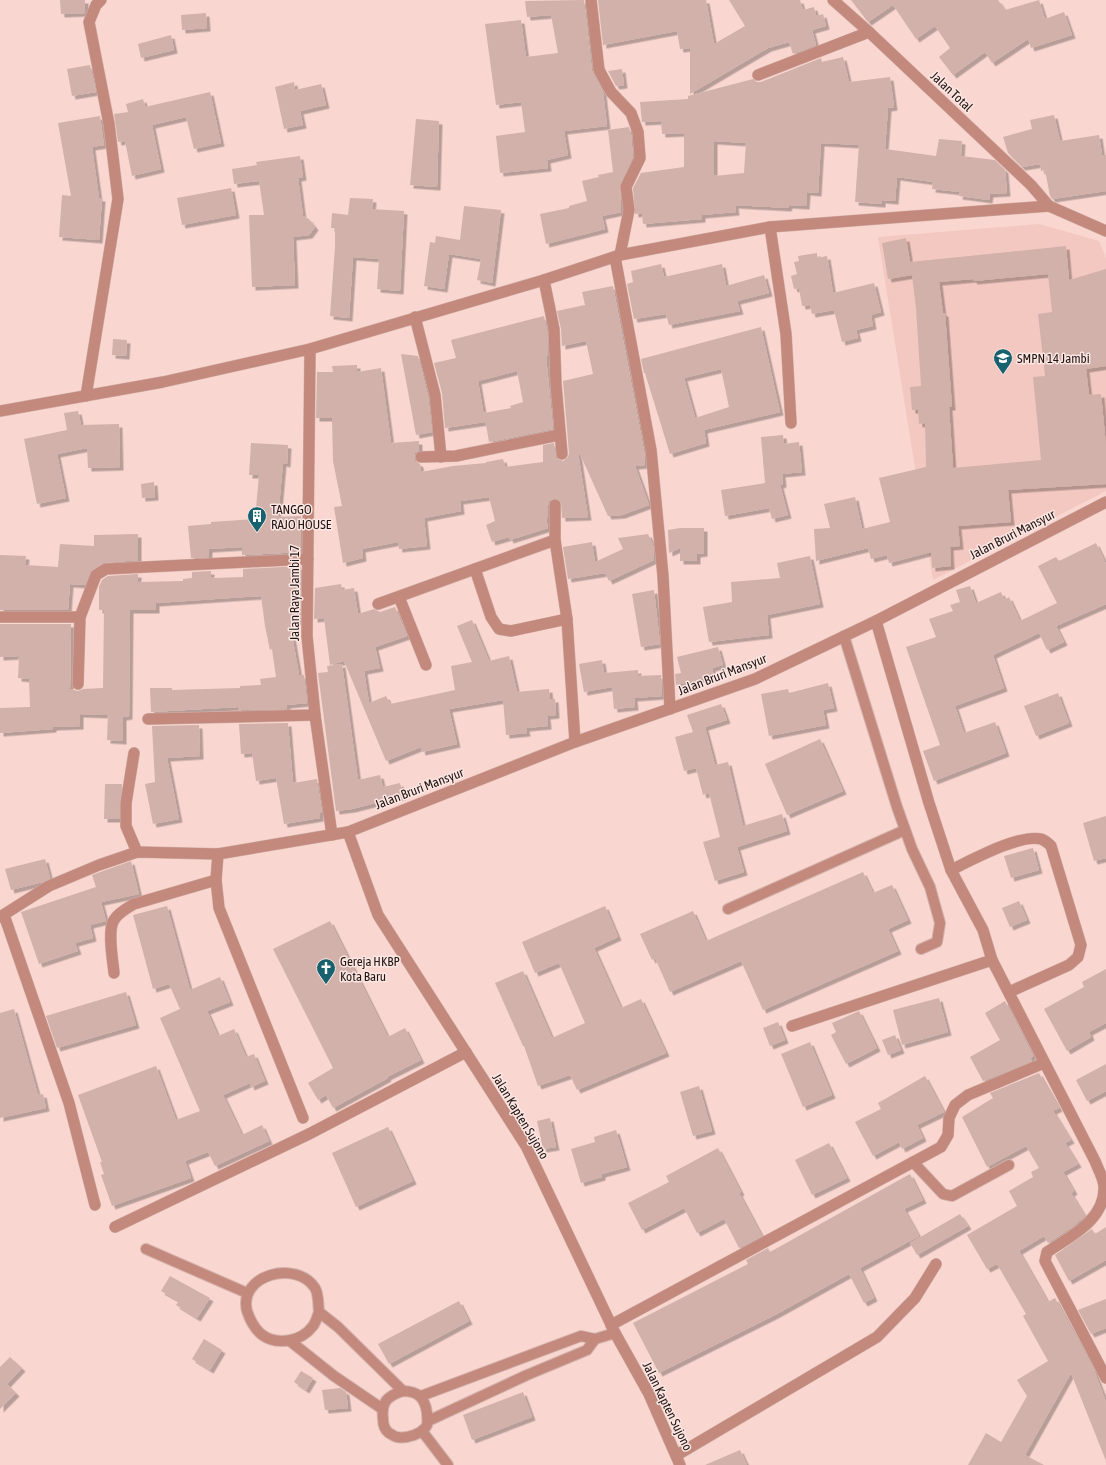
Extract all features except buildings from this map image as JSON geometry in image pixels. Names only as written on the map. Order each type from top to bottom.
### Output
[{"type":"street","points":[[86,396],[118,199],[109,124],[89,22],[96,5],[101,0]]},
{"type":"street","points":[[591,0],[599,70],[611,92],[631,113],[638,132],[640,158],[626,187],[629,210],[618,256],[651,450],[663,576],[670,709]]},
{"type":"street","name":"Jalan Total","points":[[835,1],[1031,185],[1049,206]]},
{"type":"street","points":[[758,75],[869,32]]},
{"type":"street","points":[[0,411],[163,382],[310,349],[544,280],[618,256],[770,227],[1049,206],[1106,231]]},
{"type":"street","points":[[770,227],[786,334],[792,423]]},
{"type":"street","points":[[544,280],[554,329],[559,435],[562,454]]},
{"type":"street","points":[[415,317],[435,395],[442,457]]},
{"type":"street","name":"Jalan Raya Jambi 17","points":[[310,349],[308,636],[315,715],[332,835]]},
{"type":"street","points":[[420,457],[456,456],[559,435]]},
{"type":"street","name":"Jalan Bruri Mansyur","points":[[137,852],[218,854],[348,832],[575,742],[755,679],[876,621],[1106,502]]},
{"type":"street","points":[[555,504],[555,540],[567,619],[575,742]]},
{"type":"street","points":[[378,604],[555,540]]},
{"type":"street","points":[[78,684],[80,617],[96,575],[106,569],[308,558]]},
{"type":"street","points":[[475,569],[491,617],[499,629],[512,631],[567,619]]},
{"type":"street","points":[[399,597],[426,665]]},
{"type":"street","points":[[0,617],[80,617]]},
{"type":"street","points":[[876,621],[927,796],[951,870],[983,930],[992,960],[1094,1161],[1104,1186],[1101,1208],[1086,1226],[1047,1252],[1046,1261],[1106,1378]]},
{"type":"street","points":[[148,719],[315,715]]},
{"type":"street","points":[[95,1205],[69,1103],[2,916],[49,886],[99,865],[137,852],[126,826],[126,803],[134,753]]},
{"type":"street","name":"Jalan Kapten Sujono","points":[[348,832],[378,915],[526,1146],[613,1329],[649,1394],[679,1462]]},
{"type":"street","points":[[951,870],[1015,842],[1031,838],[1042,839],[1051,846],[1081,945],[1078,957],[1069,965],[1009,992]]},
{"type":"street","points":[[218,854],[216,880],[219,908],[303,1118]]},
{"type":"street","points":[[114,973],[111,930],[114,920],[134,904],[216,880]]},
{"type":"street","points":[[792,1026],[992,960]]},
{"type":"street","points":[[115,1227],[309,1134],[466,1052]]},
{"type":"street","points":[[613,1329],[941,1147],[948,1135],[949,1118],[955,1105],[968,1094],[1044,1063]]},
{"type":"street","points":[[679,1462],[877,1337],[915,1298],[936,1264]]},
{"type":"lane","points":[[844,636],[905,830],[930,888],[940,923],[937,942],[921,949]]},
{"type":"lane","points":[[728,908],[905,830]]},
{"type":"lane","points":[[913,1162],[943,1194],[952,1196],[1009,1165]]},
{"type":"lane","points":[[146,1249],[247,1293]]},
{"type":"lane","points":[[281,1272],[294,1274],[305,1279],[315,1288],[319,1312],[313,1326],[304,1335],[290,1341],[268,1339],[255,1329],[249,1318],[246,1304],[247,1293],[256,1283],[267,1275],[281,1272]]},
{"type":"lane","points":[[319,1312],[338,1327],[403,1391]]},
{"type":"lane","points":[[428,1421],[527,1375],[587,1350],[595,1339],[613,1329]]},
{"type":"lane","points":[[421,1396],[581,1336],[595,1339]]},
{"type":"lane","points":[[290,1341],[334,1376],[382,1408]]},
{"type":"lane","points":[[520,1360],[527,1375]]},
{"type":"lane","points":[[403,1391],[412,1391],[421,1396],[428,1421],[422,1431],[410,1436],[397,1437],[387,1431],[383,1422],[382,1408],[387,1400],[394,1394],[403,1391]]},
{"type":"lane","points":[[422,1431],[448,1465]]},
{"type":"shaded area","name":"SMPN 14 Jambi","points":[[1039,224],[1099,241],[1106,258],[1106,491],[933,580],[878,237]]},
{"type":"place","name":"SMPN 14 Jambi","points":[[1003,375]]},
{"type":"place","name":"TANGGO RAJO HOUSE","points":[[257,533]]},
{"type":"place","name":"Gereja HKBP Kota Baru","points":[[326,985]]}]
